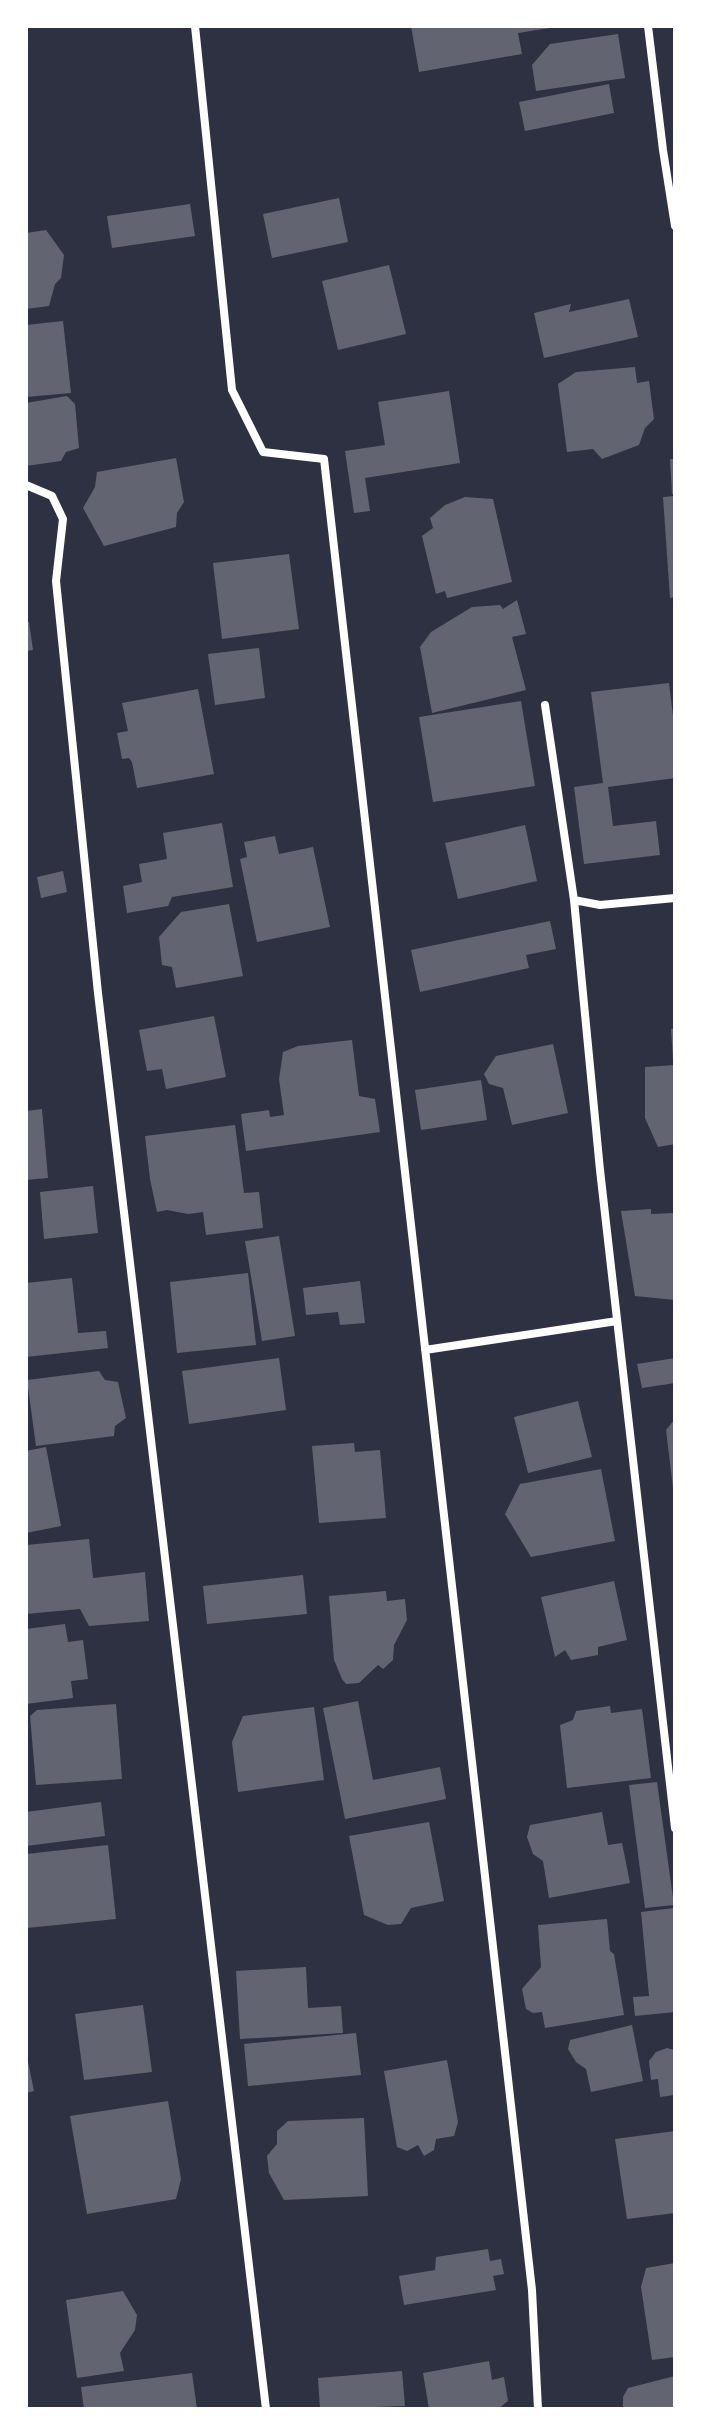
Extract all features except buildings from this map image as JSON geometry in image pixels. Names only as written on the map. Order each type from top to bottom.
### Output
[{"type":"street","points":[[195,26],[232,390],[263,452],[324,459],[532,2290],[538,2409]]},
{"type":"street","points":[[648,26],[675,226]]},
{"type":"street","points":[[26,485],[52,496],[63,519],[56,581],[98,993],[266,2409]]},
{"type":"street","points":[[545,705],[574,900],[600,1170],[675,1828]]},
{"type":"street","points":[[574,900],[600,905],[675,898]]},
{"type":"street","points":[[425,1350],[617,1321]]}]
